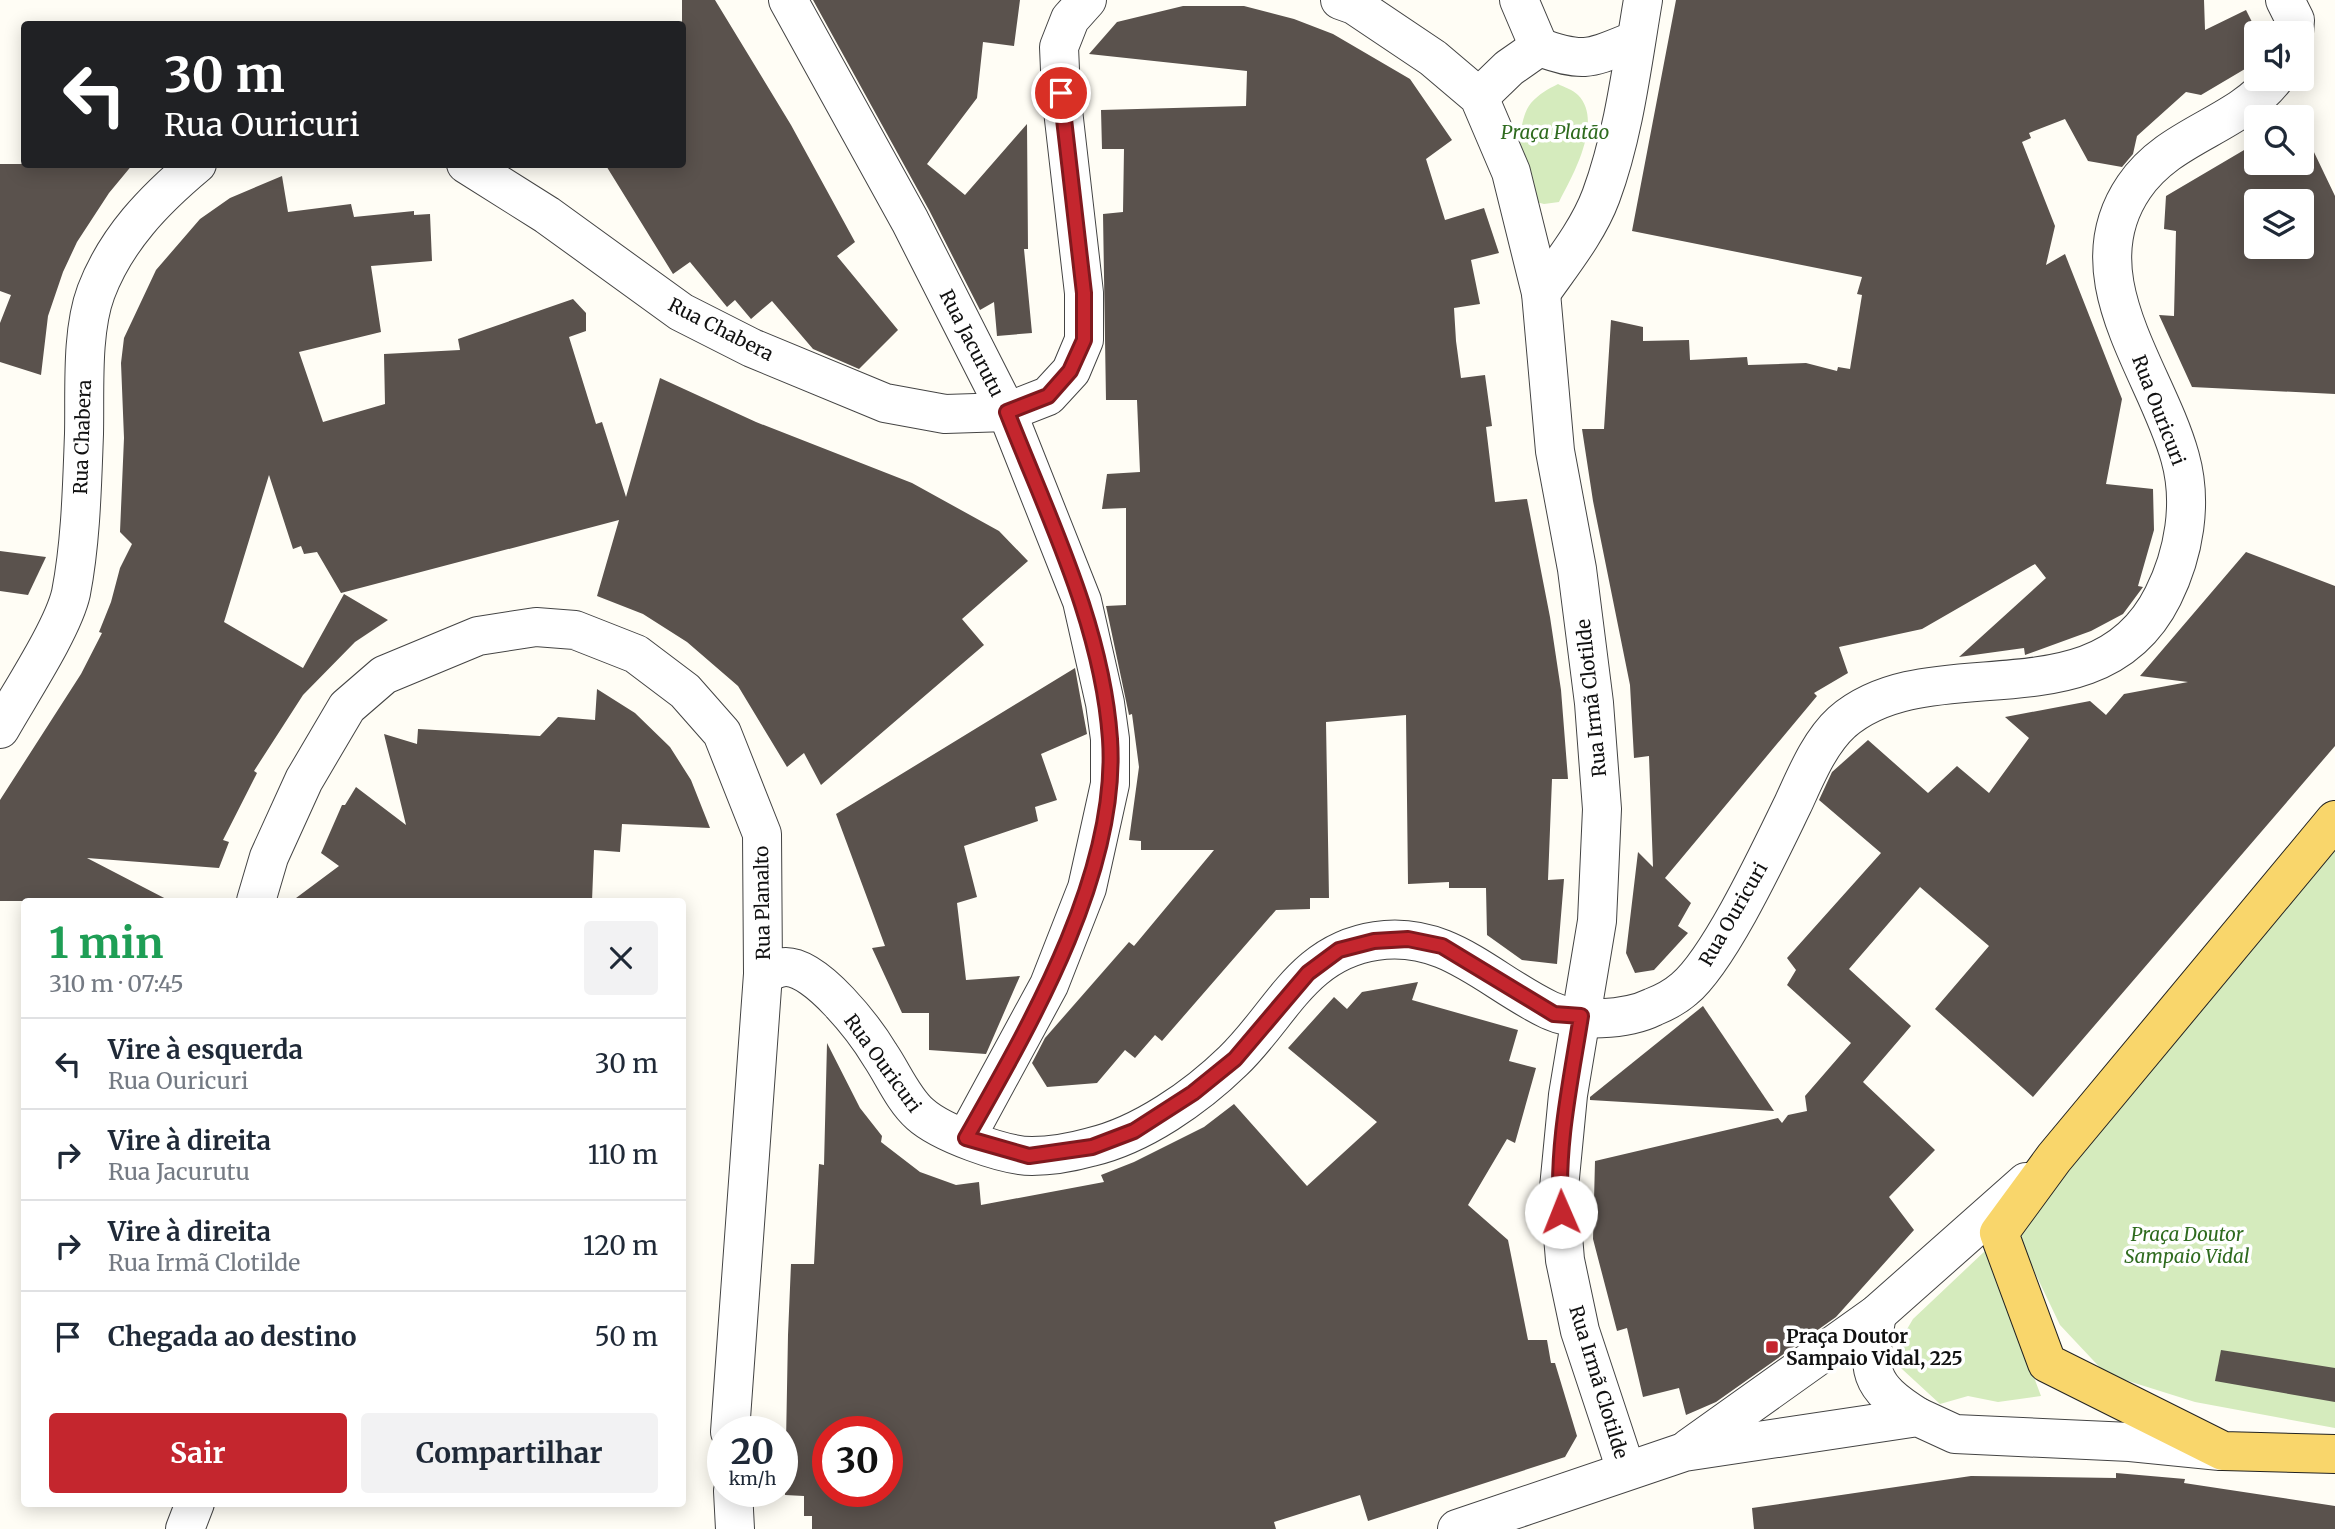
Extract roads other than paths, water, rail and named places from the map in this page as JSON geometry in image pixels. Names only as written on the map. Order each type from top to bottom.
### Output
[{"type":"main road","points":[[2335,820],[2054,1158],[1999,1233],[2047,1363],[2222,1451],[2335,1454]]},
{"type":"street","name":"Rua Jacurutu","points":[[788,0],[910,221],[1007,412],[1082,601],[1105,703],[1110,739],[1110,785],[1087,888],[1049,985],[966,1138]]},
{"type":"street","points":[[1007,412],[1048,396],[1070,371],[1084,340],[1084,293],[1061,93],[1059,47],[1070,19],[1087,0]]},
{"type":"street","name":"Rua Irmã Clotilde","points":[[1340,0],[1354,5],[1433,58],[1479,97],[1511,172],[1541,293],[1555,451],[1577,569],[1592,689],[1602,809],[1597,921],[1568,1095],[1559,1188],[1565,1260],[1580,1331],[1626,1470]]},
{"type":"street","points":[[1519,0],[1539,47],[1575,60],[1603,54],[1636,40]]},
{"type":"street","points":[[1541,293],[1601,198],[1619,136],[1643,0]]},
{"type":"street","points":[[2284,0],[2295,21]]},
{"type":"street","points":[[1479,97],[1509,68],[1539,47]]},
{"type":"street","name":"Rua Ouricuri","points":[[763,974],[788,967],[811,975],[862,1027],[922,1116],[966,1138],[1029,1156],[1092,1147],[1134,1131],[1193,1093],[1235,1059],[1308,973],[1339,950],[1374,941],[1408,939],[1442,946],[1554,1014],[1623,1019],[1651,1009],[1683,990],[1706,965],[1780,830],[1814,759],[1840,724],[1876,701],[1917,689],[2002,682],[2064,671],[2106,657],[2135,635],[2162,599],[2182,547],[2187,507],[2181,459],[2115,293],[2110,252],[2116,219],[2134,185],[2166,151],[2260,97],[2265,91]]},
{"type":"street","name":"Rua Chabera","points":[[0,729],[46,647],[70,596],[80,521],[84,363],[95,293],[123,239],[162,193],[192,168]]},
{"type":"street","name":"Rua Chabera","points":[[472,168],[547,215],[681,312],[752,348],[886,403],[945,414],[1007,412]]},
{"type":"street","name":"Rua Planalto","points":[[257,898],[269,857],[304,780],[347,707],[384,675],[478,636],[536,627],[575,630],[636,654],[685,691],[722,733],[762,834],[763,974],[731,1416]]},
{"type":"street","points":[[1685,1452],[1877,1314],[2054,1158]]},
{"type":"street","points":[[1877,1314],[1870,1350],[1873,1377],[1889,1399],[1918,1417],[1955,1434],[2130,1442],[2222,1451]]},
{"type":"street","points":[[1457,1529],[1685,1452],[1918,1417]]},
{"type":"street","points":[[185,1529],[193,1507]]},
{"type":"street","points":[[734,1507],[735,1529]]},
{"type":"place","name":"Praça Doutor Sampaio Vidal, 225","points":[[1772,1347]]},
{"type":"park label","name":"Praça Platão","points":[[1555,132]]},
{"type":"park label","name":"Praça Doutor Sampaio Vidal","points":[[2187,1245]]}]
